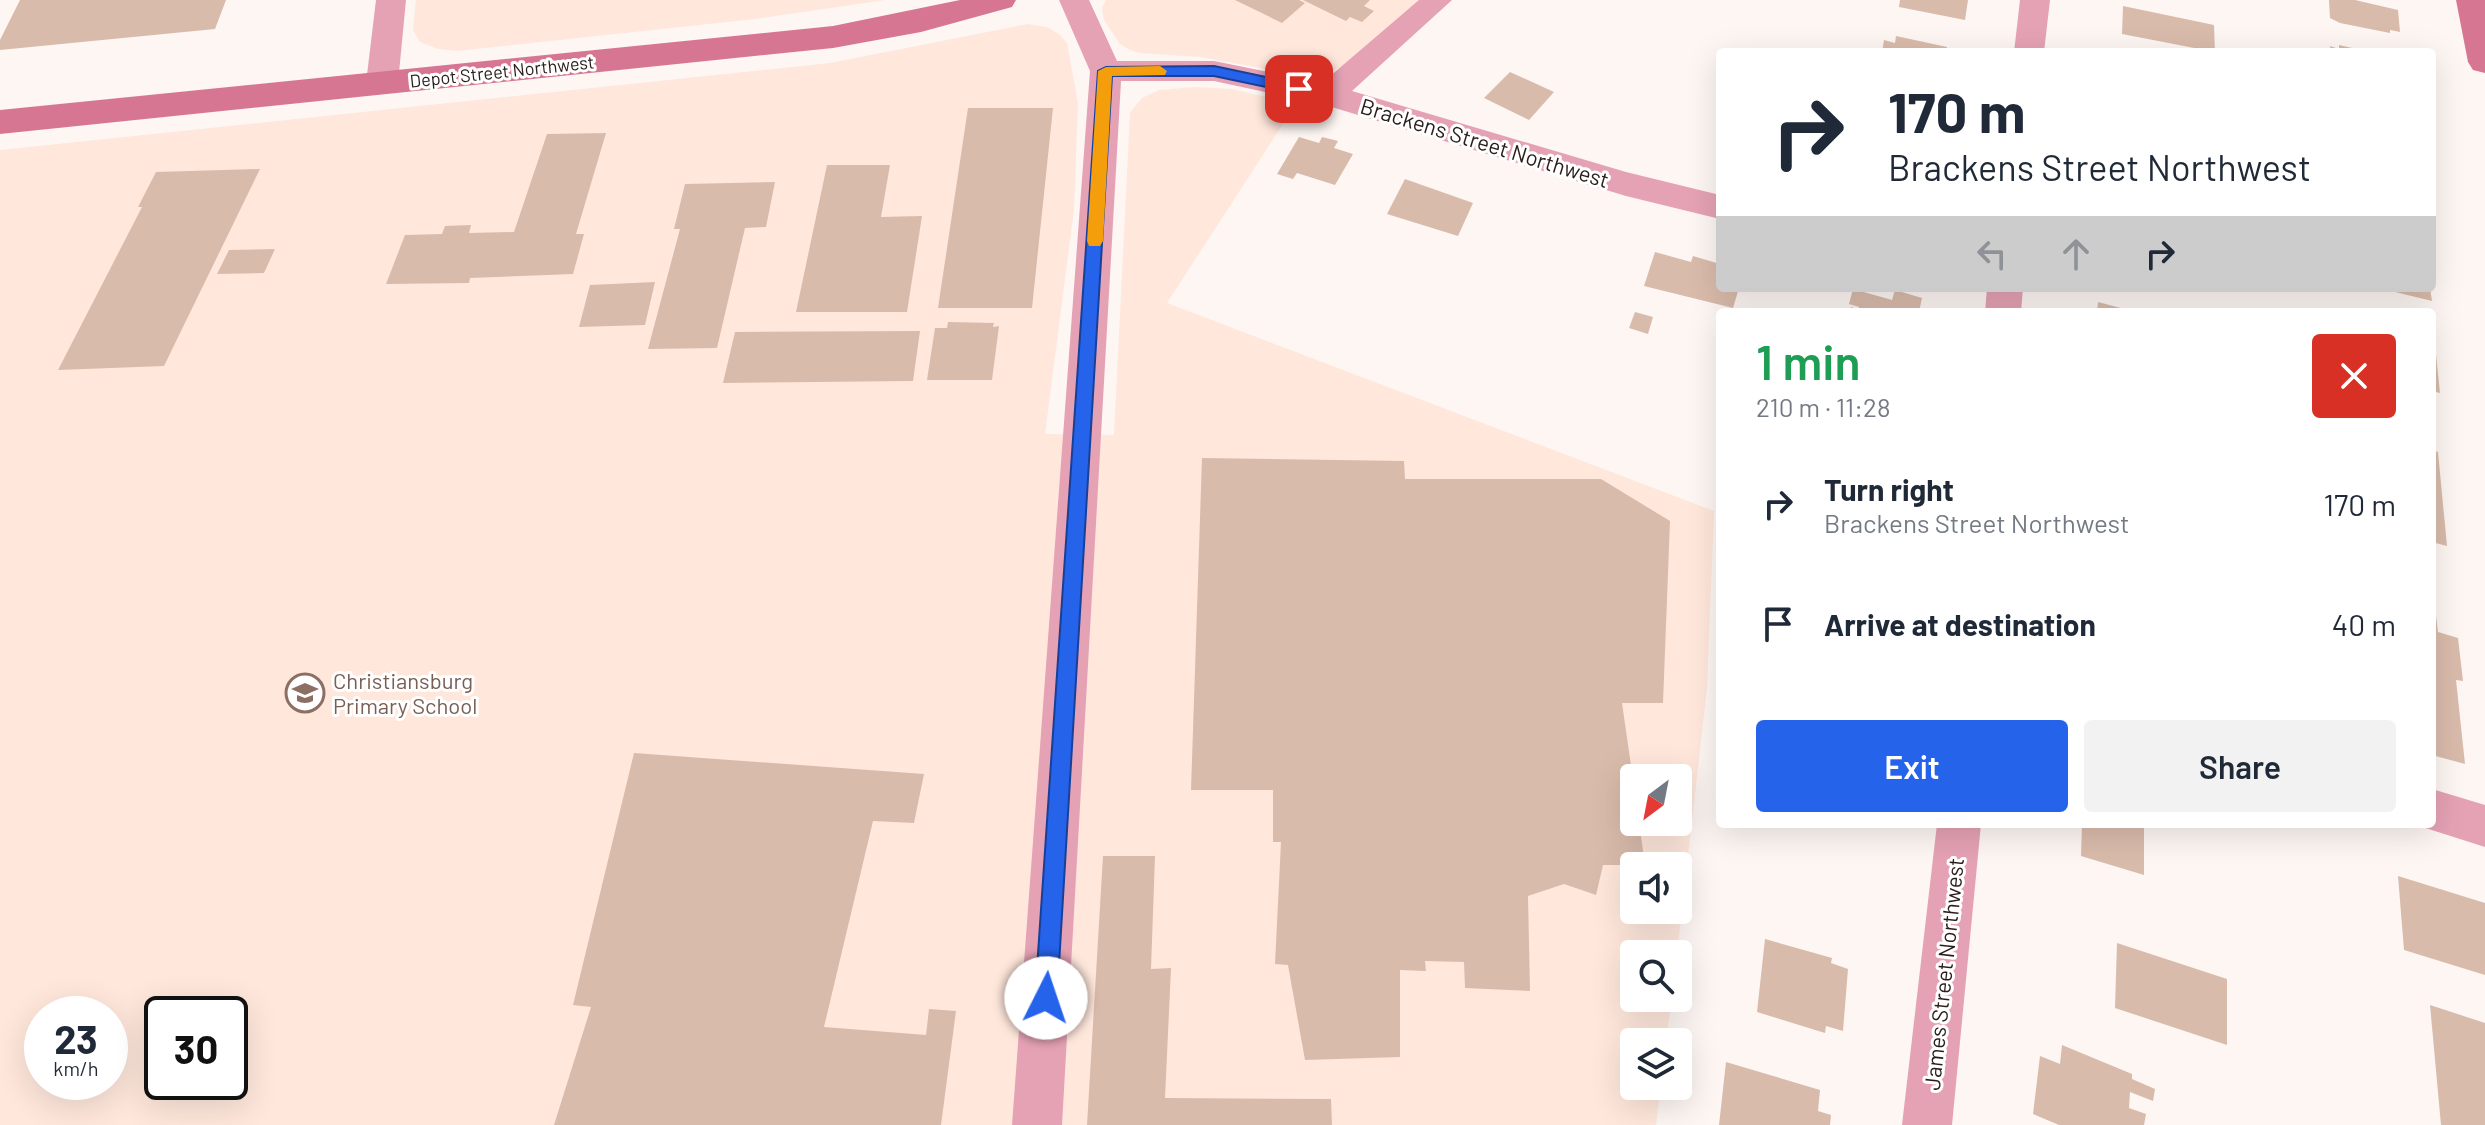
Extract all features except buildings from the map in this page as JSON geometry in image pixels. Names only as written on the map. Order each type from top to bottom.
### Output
[{"type":"main road","name":"Depot Street Northwest","points":[[0,122],[833,37],[921,21],[1000,0]]},
{"type":"main road","points":[[2472,0],[2485,62]]},
{"type":"street","points":[[382,83],[391,0]]},
{"type":"street","points":[[1037,1125],[1106,71],[1074,0]]},
{"type":"street","points":[[1328,95],[1437,0]]},
{"type":"street","points":[[2029,48],[2035,0]]},
{"type":"street","name":"Brackens Street Northwest","points":[[1106,71],[1214,71],[1328,95],[1626,184],[1716,206]]},
{"type":"street","points":[[2436,811],[2485,826]]},
{"type":"street","name":"James Street Northwest","points":[[1927,1125],[1959,828]]},
{"type":"shaded area","points":[[416,0],[885,0],[755,19],[457,51],[438,49],[420,42],[413,30]]},
{"type":"shaded area","points":[[1106,0],[1422,0],[1345,65],[1321,76],[1306,76],[1200,57],[1139,53],[1128,49],[1120,44],[1104,20],[1102,8]]},
{"type":"shaded area","points":[[1028,24],[1047,27],[1067,43],[1078,103],[1074,209],[1045,434],[1114,435],[1130,113],[1142,98],[1159,90],[1195,87],[1232,89],[1296,104],[1167,303],[1714,511],[1707,688],[1692,821],[1692,764],[1620,764],[1620,836],[1690,836],[1689,852],[1620,852],[1620,924],[1680,924],[1679,940],[1620,940],[1620,1012],[1670,1012],[1668,1028],[1620,1028],[1620,1100],[1659,1100],[1656,1125],[0,1125],[0,150],[830,63]]},
{"type":"slow traffic","points":[[1095,241],[1106,71],[1160,71]]},
{"type":"place","name":"Christiansburg Primary School","points":[[305,693]]},
{"type":"route","points":[[1046,998],[1106,71],[1214,71],[1299,89]]}]
